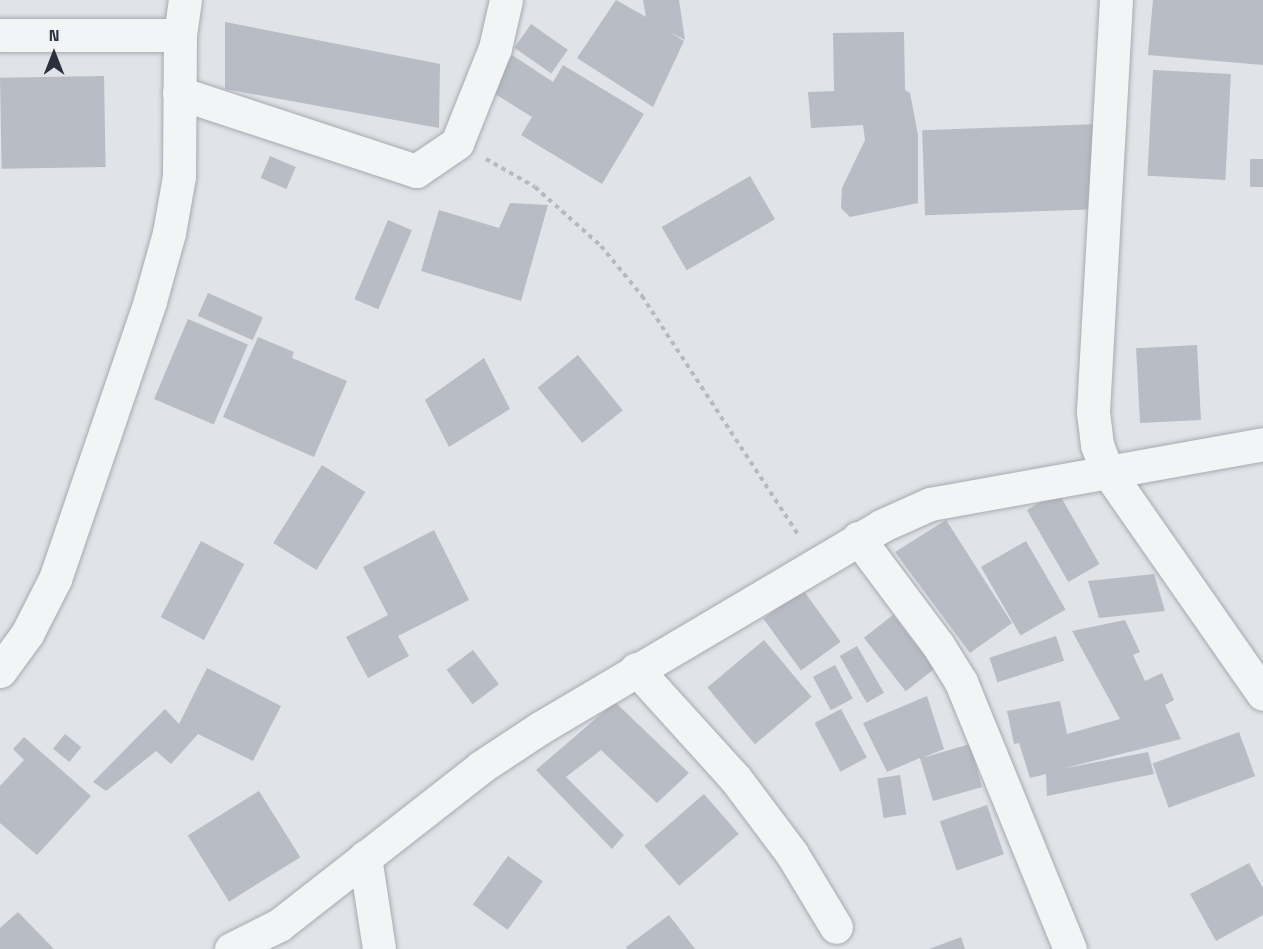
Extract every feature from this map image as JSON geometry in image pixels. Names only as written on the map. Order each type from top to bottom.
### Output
[{"type":"street","points":[[0,671],[27,634],[55,579],[150,301],[169,233],[179,176],[180,35],[185,0]]},
{"type":"street","points":[[179,93],[416,171],[457,143],[495,48],[507,0]]},
{"type":"street","points":[[1116,0],[1093,412],[1097,445],[1106,470],[1263,694]]},
{"type":"street","points":[[0,35],[180,35]]},
{"type":"street","points":[[231,949],[279,925],[481,767],[636,669],[858,538],[930,504],[1106,470],[1263,444]]},
{"type":"street","points":[[858,538],[938,645],[961,682],[1070,949]]},
{"type":"street","points":[[636,669],[735,778],[792,854],[836,927]]},
{"type":"street","points":[[365,857],[379,949]]},
{"type":"path","points":[[457,143],[536,187],[601,246],[642,296],[815,562]]},
{"type":"building","points":[[616,0],[646,17],[643,0],[679,0],[685,40],[670,32],[684,41],[653,107],[577,58]]},
{"type":"building","points":[[1153,0],[1263,0],[1263,65],[1148,55]]},
{"type":"building","points":[[225,22],[440,64],[439,128],[225,89]]},
{"type":"building","points":[[531,24],[568,50],[551,74],[514,48]]},
{"type":"building","points":[[904,32],[905,90],[910,93],[918,135],[918,203],[850,217],[841,208],[842,188],[865,140],[863,125],[811,128],[808,92],[834,91],[833,33]]},
{"type":"building","points":[[512,55],[553,82],[563,65],[644,114],[602,184],[521,135],[532,117],[489,90]]},
{"type":"building","points":[[1153,70],[1231,74],[1225,180],[1147,176]]},
{"type":"building","points":[[104,76],[106,167],[2,169],[0,78]]},
{"type":"building","points":[[1099,124],[1102,209],[925,215],[922,130]]},
{"type":"building","points":[[270,156],[296,167],[286,189],[261,178]]},
{"type":"building","points":[[1250,159],[1263,159],[1263,187],[1250,187]]},
{"type":"building","points":[[750,176],[775,219],[687,270],[662,227]]},
{"type":"building","points":[[510,203],[548,205],[521,301],[421,271],[439,210],[499,228]]},
{"type":"building","points":[[388,220],[412,230],[378,309],[354,299]]},
{"type":"building","points":[[208,293],[263,317],[253,340],[198,316]]},
{"type":"building","points":[[188,319],[248,344],[214,424],[154,399]]},
{"type":"building","points":[[258,337],[294,352],[292,358],[347,381],[314,457],[223,417]]},
{"type":"building","points":[[1197,345],[1201,420],[1140,423],[1136,348]]},
{"type":"building","points":[[578,355],[623,410],[582,443],[538,388]]},
{"type":"building","points":[[484,358],[510,409],[449,447],[425,400]]},
{"type":"building","points":[[322,465],[365,492],[316,570],[273,543]]},
{"type":"building","points":[[1058,492],[1100,564],[1068,582],[1027,510]]},
{"type":"building","points":[[946,520],[1012,623],[970,653],[895,552]]},
{"type":"building","points":[[434,530],[469,600],[398,636],[409,656],[368,678],[346,637],[388,615],[363,567]]},
{"type":"building","points":[[201,541],[244,564],[204,640],[161,617]]},
{"type":"building","points":[[1026,541],[1066,609],[1020,635],[981,567]]},
{"type":"building","points":[[1154,574],[1165,611],[1099,618],[1088,581]]},
{"type":"building","points":[[803,590],[841,642],[801,671],[763,619]]},
{"type":"building","points":[[893,615],[935,669],[906,691],[864,638]]},
{"type":"building","points":[[1125,620],[1140,652],[1133,655],[1145,681],[1162,673],[1174,700],[1165,705],[1181,739],[1061,769],[1148,752],[1154,774],[1047,796],[1046,774],[1030,778],[1019,743],[1014,744],[1007,711],[1060,701],[1067,734],[1120,719],[1072,631]]},
{"type":"building","points":[[1056,636],[1064,661],[997,682],[989,658]]},
{"type":"building","points":[[764,640],[812,697],[755,744],[707,688]]},
{"type":"building","points":[[857,646],[884,693],[867,703],[840,656]]},
{"type":"building","points":[[473,650],[499,684],[473,704],[447,670]]},
{"type":"building","points":[[835,665],[853,699],[831,710],[813,677]]},
{"type":"building","points":[[207,668],[281,706],[253,761],[198,734],[171,764],[156,751],[106,791],[93,782],[165,709],[179,724]]},
{"type":"building","points":[[927,696],[944,749],[922,758],[970,744],[982,787],[933,801],[920,758],[887,772],[863,723]]},
{"type":"building","points":[[615,702],[689,773],[657,803],[601,750],[566,777],[624,835],[612,849],[536,770]]},
{"type":"building","points":[[841,709],[867,758],[840,772],[815,723]]},
{"type":"building","points":[[1239,732],[1255,776],[1169,808],[1153,763]]},
{"type":"building","points":[[65,734],[81,747],[69,762],[53,749]]},
{"type":"building","points":[[24,737],[91,796],[37,855],[0,823],[0,786],[24,760],[13,749]]},
{"type":"building","points":[[900,775],[906,815],[884,818],[877,779]]},
{"type":"building","points":[[259,791],[300,857],[229,902],[188,836]]},
{"type":"building","points":[[704,794],[739,834],[679,886],[644,846]]},
{"type":"building","points":[[987,805],[1004,854],[957,870],[940,821]]},
{"type":"building","points":[[508,856],[543,881],[508,930],[473,905]]},
{"type":"building","points":[[1249,863],[1263,888],[1263,915],[1216,941],[1190,894]]},
{"type":"building","points":[[18,912],[54,949],[0,949],[0,928]]},
{"type":"building","points":[[669,915],[695,949],[627,949],[626,947]]},
{"type":"building","points":[[961,937],[965,949],[929,949]]}]
